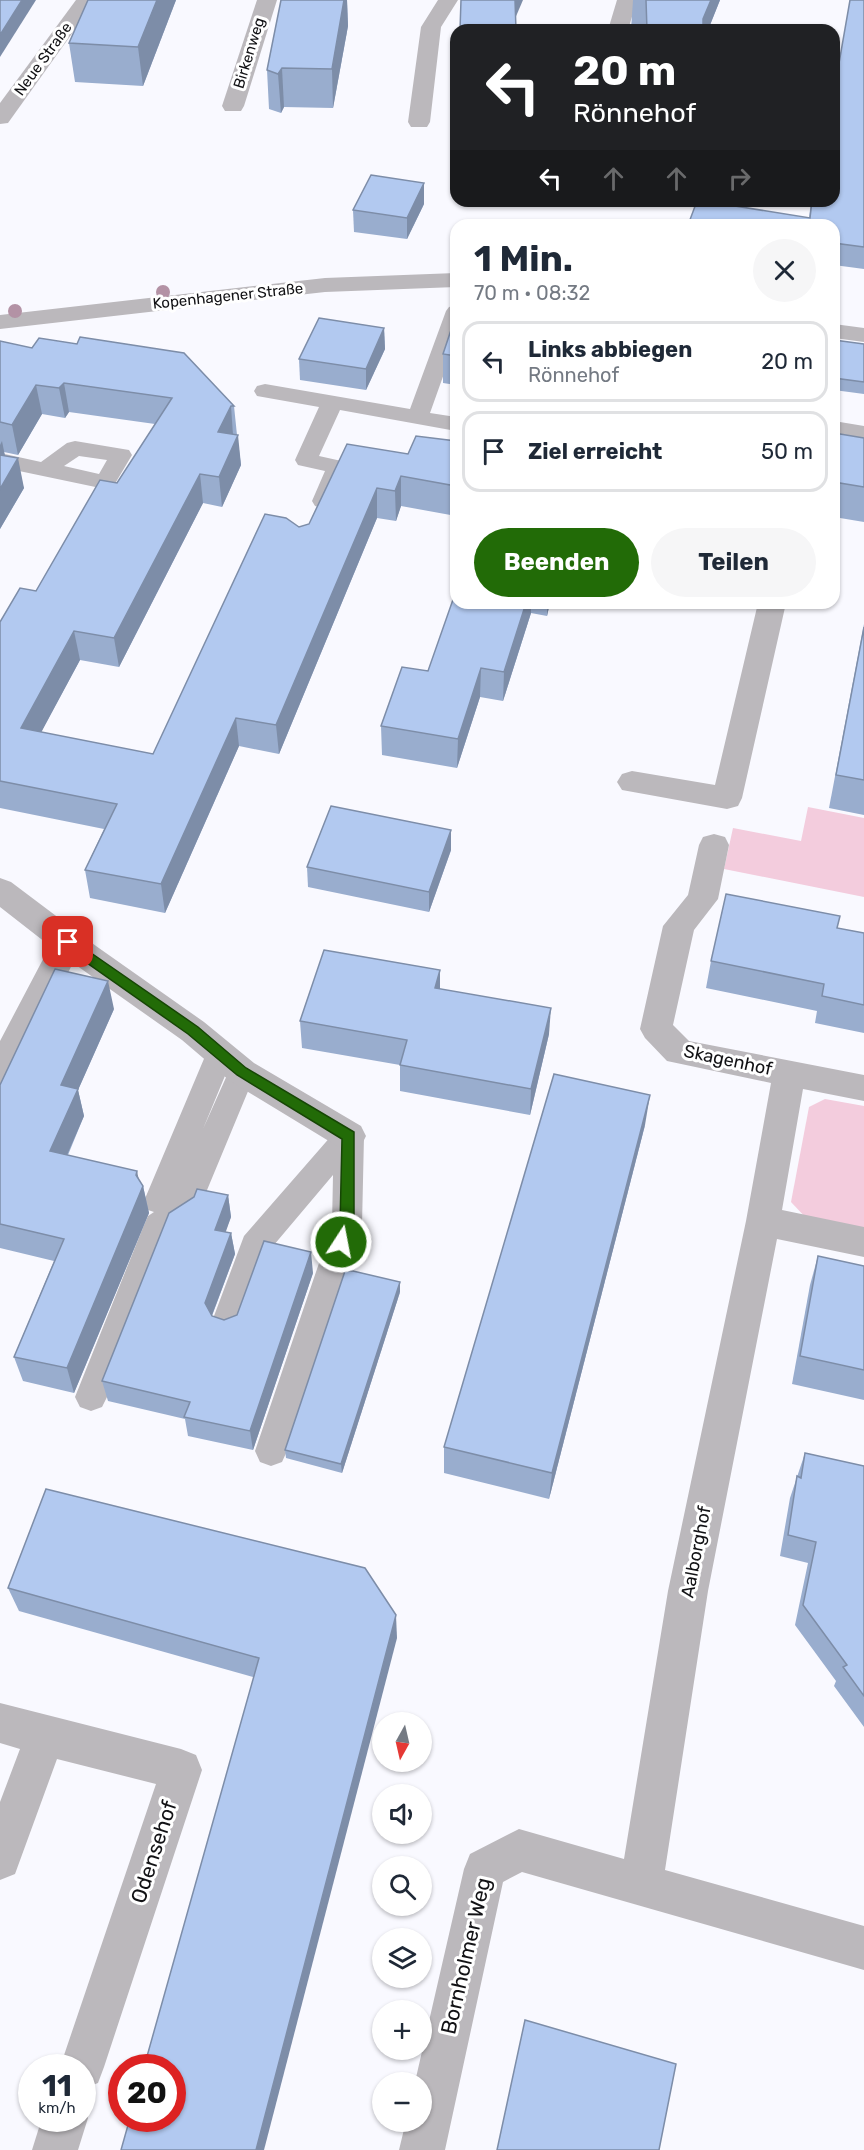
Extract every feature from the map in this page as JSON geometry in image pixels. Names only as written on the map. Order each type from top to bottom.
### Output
[{"type":"street","name":"Neue Straße","points":[[0,118],[86,0]]},
{"type":"street","name":"Birkenweg","points":[[233,106],[259,19],[267,0]]},
{"type":"street","points":[[419,122],[431,27],[448,0]]},
{"type":"street","points":[[620,24],[627,0]]},
{"type":"street","name":"Kopenhagener Straße","points":[[0,322],[325,285],[450,280]]},
{"type":"street","points":[[840,333],[864,336]]},
{"type":"street","points":[[840,430],[864,434]]},
{"type":"street","points":[[632,782],[727,798],[771,609]]},
{"type":"street","name":"Skagenhof","points":[[714,845],[703,898],[679,926],[656,1029],[679,1052],[864,1088]]},
{"type":"street","points":[[0,890],[68,942],[193,1031],[231,1063],[349,1136]]},
{"type":"street","points":[[0,1073],[68,942]]},
{"type":"street","name":"Skagenhof","points":[[764,1221],[789,1072]]},
{"type":"street","points":[[764,1221],[864,1242]]},
{"type":"street","name":"Aalborghof","points":[[641,1886],[688,1591],[764,1221]]},
{"type":"street","name":"Odensehof","points":[[0,1723],[181,1770],[86,2054]]},
{"type":"street","points":[[0,1859],[45,1735]]},
{"type":"street","name":"Bornholmer Weg","points":[[422,2150],[485,1869],[519,1850],[641,1886]]},
{"type":"street","points":[[641,1886],[864,1948]]},
{"type":"street","points":[[55,2150],[61,2132]]},
{"type":"lane","points":[[418,417],[450,328]]},
{"type":"lane","points":[[265,391],[450,423]]},
{"type":"lane","points":[[316,516],[338,467],[306,460],[332,403]]},
{"type":"lane","points":[[0,460],[43,471]]},
{"type":"lane","points":[[159,1201],[231,1063]]},
{"type":"lane","points":[[91,1397],[159,1225],[185,1207],[231,1063]]},
{"type":"lane","points":[[227,1324],[255,1245],[349,1136]]},
{"type":"lane","points":[[271,1451],[347,1225],[349,1136]]},
{"type":"shaded area","points":[[808,807],[864,818],[864,897],[724,869],[733,828],[801,841]]},
{"type":"shaded area","points":[[825,1099],[864,1106],[864,1232],[808,1220],[791,1202],[809,1107]]},
{"type":"building","points":[[0,0],[22,0],[0,35]]},
{"type":"building","points":[[88,0],[157,0],[138,47],[69,43]]},
{"type":"building","points":[[281,0],[344,0],[332,69],[282,68],[278,74],[267,70]]},
{"type":"building","points":[[461,0],[515,0],[516,24],[460,24]]},
{"type":"building","points":[[646,0],[711,0],[703,24],[647,24]]},
{"type":"building","points":[[850,0],[864,0],[864,247],[840,244],[840,219],[690,219],[695,207],[741,207],[810,218],[811,207],[840,207],[840,58]]},
{"type":"building","points":[[371,175],[424,183],[407,218],[353,210]]},
{"type":"building","points":[[319,318],[384,328],[366,369],[299,359]]},
{"type":"building","points":[[450,333],[450,355],[443,354]]},
{"type":"building","points":[[80,337],[184,353],[234,406],[231,406],[218,432],[238,435],[219,477],[200,474],[114,638],[74,631],[21,728],[153,754],[265,514],[286,518],[299,527],[309,524],[347,444],[408,454],[416,436],[450,440],[450,485],[401,476],[395,491],[377,488],[276,725],[236,718],[161,884],[85,870],[117,804],[0,781],[0,622],[20,588],[36,591],[100,480],[117,483],[172,398],[64,383],[59,388],[36,385],[12,425],[0,422],[0,341],[32,348],[39,338],[77,344]]},
{"type":"building","points":[[840,341],[864,344],[864,382],[840,379]]},
{"type":"building","points":[[840,434],[864,438],[864,487],[840,483]]},
{"type":"building","points":[[0,455],[18,458],[0,489]]},
{"type":"building","points":[[450,608],[524,609],[504,672],[481,668],[458,739],[381,726],[402,667],[428,671]]},
{"type":"building","points":[[864,627],[864,780],[836,775]]},
{"type":"building","points":[[331,806],[451,830],[429,892],[307,867]]},
{"type":"building","points":[[726,894],[840,916],[837,928],[864,933],[864,1005],[822,996],[824,984],[711,961]]},
{"type":"building","points":[[324,950],[440,970],[435,988],[551,1008],[531,1089],[400,1065],[407,1040],[300,1021]]},
{"type":"building","points":[[55,969],[108,981],[61,1085],[78,1089],[50,1151],[137,1171],[136,1175],[143,1186],[67,1368],[14,1357],[64,1239],[0,1224],[0,1085]]},
{"type":"building","points":[[554,1074],[650,1095],[552,1473],[444,1447]]},
{"type":"building","points":[[197,1189],[228,1195],[215,1230],[231,1233],[205,1303],[212,1316],[224,1320],[237,1315],[264,1241],[311,1252],[250,1431],[184,1417],[190,1402],[102,1381],[169,1213],[194,1197]]},
{"type":"building","points":[[818,1256],[864,1266],[864,1370],[800,1356]]},
{"type":"building","points":[[345,1271],[400,1282],[341,1464],[285,1450]]},
{"type":"building","points":[[805,1453],[864,1466],[864,1696],[843,1667],[847,1665],[803,1605],[816,1542],[788,1535],[797,1476],[801,1478]]},
{"type":"building","points":[[46,1489],[365,1568],[396,1615],[256,2150],[121,2150],[126,2132],[186,2132],[186,2054],[148,2054],[259,1658],[8,1588]]},
{"type":"building","points":[[525,2020],[676,2064],[659,2150],[497,2150]]},
{"type":"route","points":[[68,942],[193,1031],[242,1072],[349,1136],[347,1225],[341,1242]]}]
